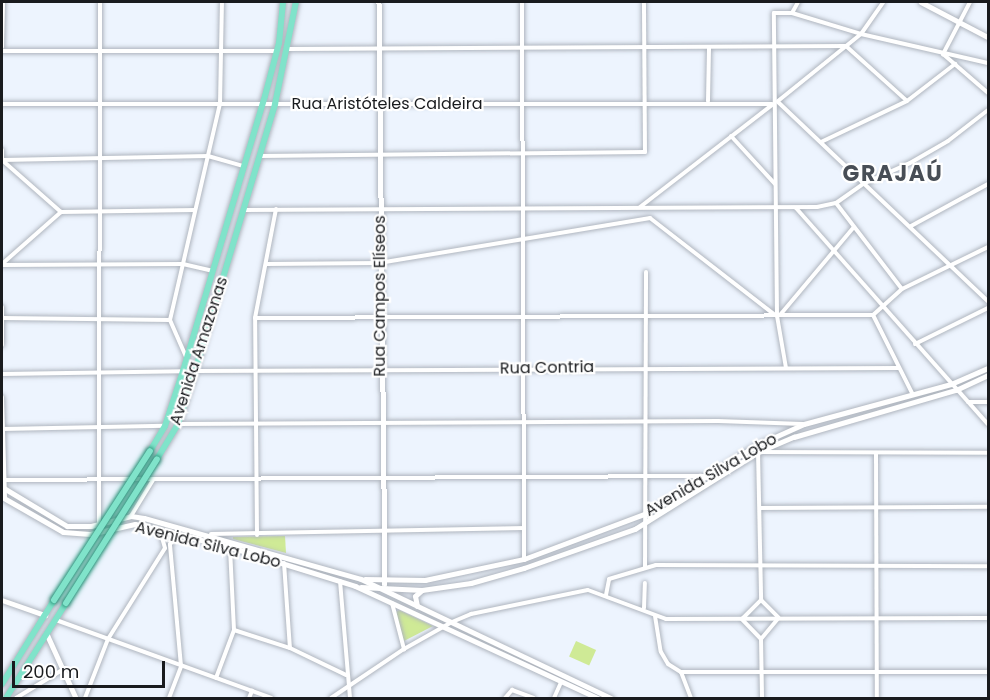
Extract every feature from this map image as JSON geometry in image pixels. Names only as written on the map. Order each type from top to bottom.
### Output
[{"type":"main road","name":"Avenida Amazonas","points":[[2,684],[165,426],[187,360],[263,104],[277,51],[283,2]]},
{"type":"main road","name":"Avenida Amazonas","points":[[8,697],[178,424],[275,104],[289,49],[296,2]]},
{"type":"main road","name":"Avenida Silva Lobo","points":[[2,487],[67,526],[99,524],[131,516],[210,534],[361,579],[385,590]]},
{"type":"main road","name":"Avenida Silva Lobo","points":[[5,500],[72,534],[135,524],[230,547],[356,586]]},
{"type":"main road","points":[[230,547],[234,541]]},
{"type":"main road","points":[[356,586],[597,699]]},
{"type":"main road","points":[[385,590],[611,699]]},
{"type":"main road","points":[[417,606],[415,596],[422,590]]},
{"type":"main road","points":[[392,603],[406,600]]},
{"type":"street","points":[[3,2],[2,49],[277,51]]},
{"type":"street","points":[[99,524],[100,2]]},
{"type":"street","points":[[187,360],[170,320],[220,104],[222,2]]},
{"type":"street","name":"Rua Campos Elíseos","points":[[379,2],[381,426],[385,590]]},
{"type":"street","points":[[522,2],[524,559]]},
{"type":"street","points":[[260,156],[645,152],[644,2]]},
{"type":"street","points":[[792,13],[798,2]]},
{"type":"street","points":[[639,208],[861,34],[884,2]]},
{"type":"street","points":[[921,2],[988,37]]},
{"type":"street","points":[[943,54],[970,2]]},
{"type":"street","points":[[786,368],[778,316],[774,207],[777,101],[774,13],[792,13],[861,34],[988,63]]},
{"type":"street","points":[[289,49],[709,47],[775,49],[846,46],[907,101]]},
{"type":"street","points":[[708,101],[709,47]]},
{"type":"street","points":[[943,54],[988,93]]},
{"type":"street","points":[[821,142],[907,101],[956,64]]},
{"type":"street","name":"Rua Aristóteles Caldeira","points":[[2,104],[100,106],[708,101],[772,104]]},
{"type":"street","points":[[777,101],[953,265],[988,301]]},
{"type":"street","points":[[244,210],[795,207],[836,203],[866,183],[948,141],[988,110]]},
{"type":"street","points":[[731,136],[775,184]]},
{"type":"street","points":[[2,150],[2,160],[61,212]]},
{"type":"street","points":[[2,160],[208,156],[244,166]]},
{"type":"street","points":[[911,226],[988,184]]},
{"type":"street","points":[[836,203],[902,289]]},
{"type":"street","points":[[795,207],[880,307],[988,424]]},
{"type":"street","points":[[257,535],[254,425],[255,318],[276,209]]},
{"type":"street","points":[[2,265],[61,212],[195,210]]},
{"type":"street","points":[[266,264],[380,263],[650,218],[778,316]]},
{"type":"street","points":[[778,316],[853,228]]},
{"type":"street","points":[[255,318],[873,315],[902,289],[988,247]]},
{"type":"street","points":[[2,265],[183,264],[213,272]]},
{"type":"street","points":[[645,567],[648,475],[646,272]]},
{"type":"street","points":[[2,307],[2,345]]},
{"type":"street","points":[[915,344],[988,308]]},
{"type":"street","points":[[873,315],[913,395]]},
{"type":"street","points":[[2,318],[170,320]]},
{"type":"street","name":"Rua Contria","points":[[195,371],[647,367],[899,368]]},
{"type":"street","name":"Avenida Silva Lobo","points":[[361,579],[385,581],[469,573],[524,559],[647,513],[756,445],[804,424],[951,384],[988,368]]},
{"type":"street","points":[[2,374],[183,371]]},
{"type":"street","name":"Avenida Silva Lobo","points":[[356,586],[385,590],[422,590],[471,583],[524,568],[647,523],[758,452],[830,426],[957,390],[988,375]]},
{"type":"street","points":[[2,397],[2,487],[5,500]]},
{"type":"street","points":[[967,402],[988,402]]},
{"type":"street","points":[[178,424],[381,426],[647,421],[804,424]]},
{"type":"street","points":[[2,429],[165,426]]},
{"type":"street","points":[[756,445],[760,508],[761,600],[779,618]]},
{"type":"street","points":[[758,452],[988,453]]},
{"type":"street","points":[[876,454],[877,699]]},
{"type":"street","points":[[2,480],[255,478],[384,480],[704,476]]},
{"type":"street","points":[[131,516],[153,479]]},
{"type":"street","points":[[760,508],[988,507]]},
{"type":"street","points":[[210,534],[257,535],[523,528]]},
{"type":"street","points":[[85,699],[108,639],[160,555],[165,541],[160,530]]},
{"type":"street","points":[[169,699],[181,666],[170,544],[180,534]]},
{"type":"street","points":[[216,678],[234,630],[230,547]]},
{"type":"street","points":[[160,555],[171,560]]},
{"type":"street","points":[[284,563],[290,648]]},
{"type":"street","points":[[606,595],[609,579],[645,567],[760,563],[877,567],[988,566]]},
{"type":"street","points":[[340,582],[347,687],[350,699]]},
{"type":"street","points":[[644,608],[645,583]]},
{"type":"street","points":[[331,699],[404,649],[452,622],[567,592],[588,590],[644,608],[655,616],[742,619],[988,618]]},
{"type":"street","points":[[2,600],[45,615]]},
{"type":"street","points":[[742,619],[761,600]]},
{"type":"street","points":[[392,603],[404,649]]},
{"type":"street","points":[[655,616],[661,652],[668,664],[681,672],[988,672]]},
{"type":"street","points":[[761,639],[779,618]]},
{"type":"street","points":[[56,619],[271,699]]},
{"type":"street","points":[[742,619],[761,639],[762,699]]},
{"type":"street","points":[[234,630],[290,648],[346,675]]},
{"type":"street","points":[[46,634],[76,699]]},
{"type":"street","points":[[16,699],[62,670]]},
{"type":"street","points":[[681,672],[691,699]]},
{"type":"street","points":[[554,699],[561,682]]},
{"type":"street","points":[[505,699],[512,690],[534,699]]},
{"type":"street","points":[[249,699],[252,691]]},
{"type":"green space","points":[[285,536],[286,553],[233,539],[233,537]]},
{"type":"green space","points":[[399,610],[433,626],[404,641],[395,613]]},
{"type":"green space","points":[[576,641],[596,650],[589,665],[569,657]]},
{"type":"district","name":"GRAJAÚ","points":[[893,174]]}]
